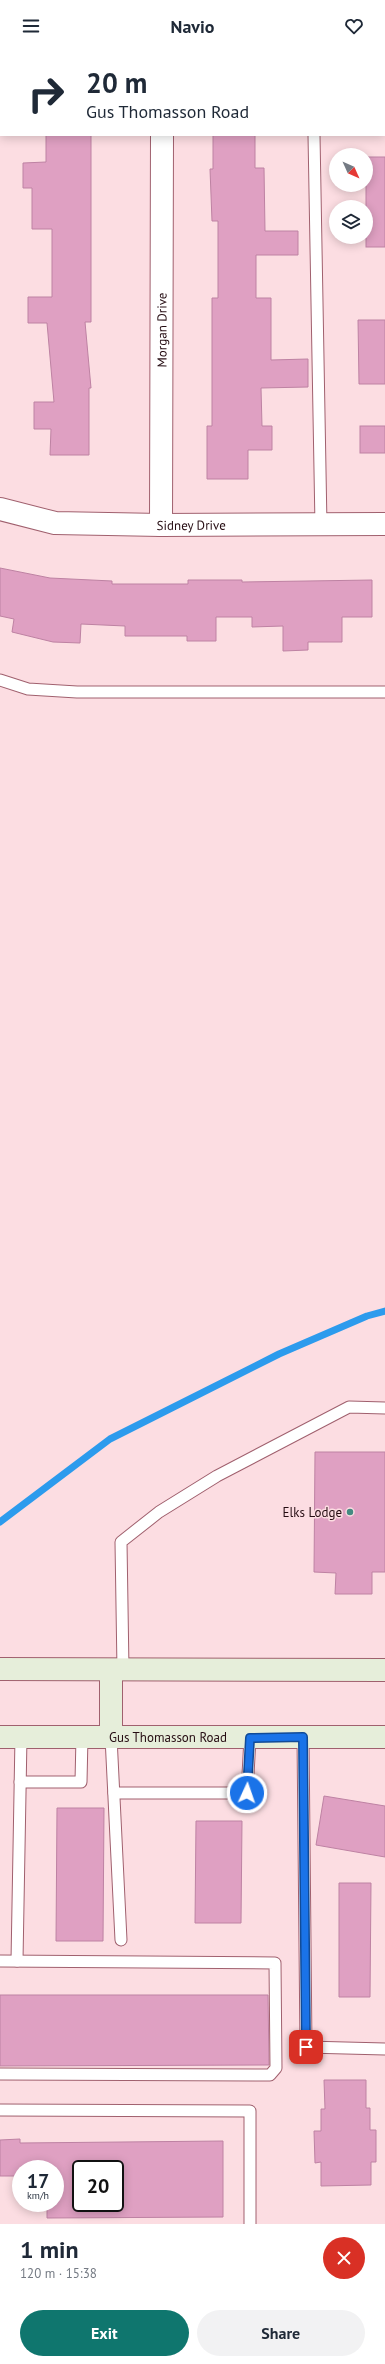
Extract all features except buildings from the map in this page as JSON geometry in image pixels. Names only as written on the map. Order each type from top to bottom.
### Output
[{"type":"main road","points":[[0,1669],[385,1670]]},
{"type":"main road","points":[[111,1737],[117,1670]]},
{"type":"main road","name":"Gus Thomasson Road","points":[[0,1737],[385,1737]]},
{"type":"street","name":"Morgan Drive","points":[[161,525],[162,136]]},
{"type":"street","name":"Sidney Drive","points":[[0,509],[55,523],[321,526],[385,524]]},
{"type":"lane","points":[[314,136],[321,526]]},
{"type":"lane","points":[[0,680],[28,689],[76,692],[385,692]]},
{"type":"lane","points":[[117,1670],[121,1542],[159,1512],[217,1476],[349,1407],[385,1408]]},
{"type":"lane","points":[[17,1961],[21,1737]]},
{"type":"lane","points":[[20,1782],[81,1782],[82,1737]]},
{"type":"lane","points":[[111,1737],[121,1940]]},
{"type":"lane","points":[[303,1737],[306,2047],[385,2049]]},
{"type":"lane","points":[[114,1793],[247,1793],[250,1738]]},
{"type":"lane","points":[[0,1961],[276,1963],[276,2068],[270,2075],[0,2074]]},
{"type":"lane","points":[[0,2110],[250,2111],[250,2224]]},
{"type":"waterway","points":[[0,1522],[110,1439],[279,1354],[367,1316],[385,1311]]},
{"type":"place","name":"Elks Lodge","points":[[350,1512]]},
{"type":"route","points":[[247,1793],[250,1738],[303,1737],[306,2047]]}]
